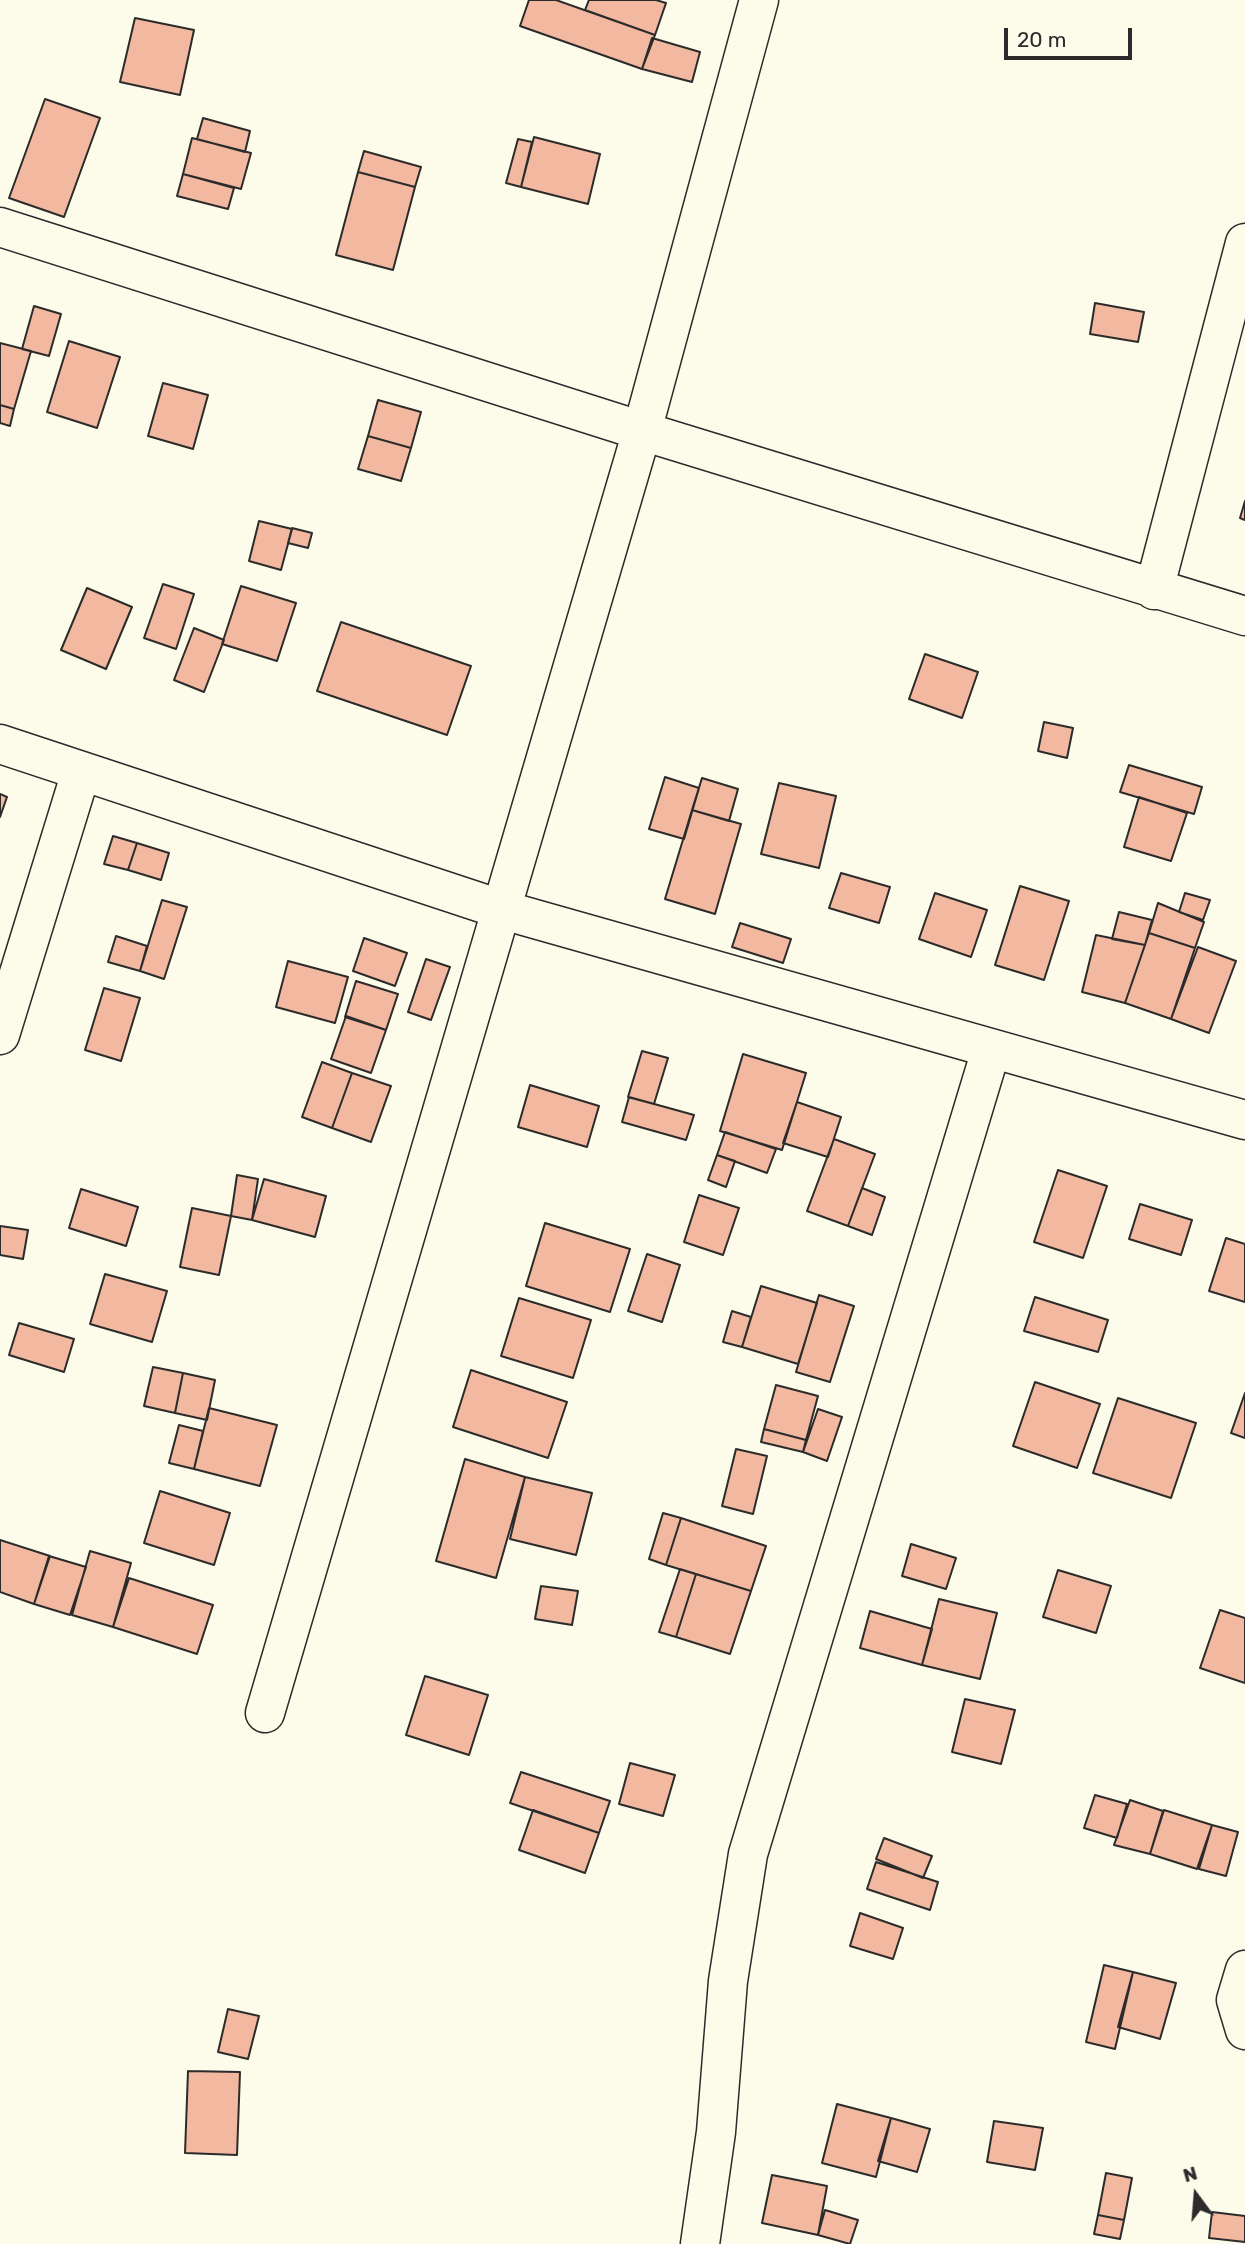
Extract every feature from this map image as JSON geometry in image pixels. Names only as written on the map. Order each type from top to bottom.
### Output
[{"type":"street","points":[[265,1713],[642,431],[759,0]]},
{"type":"street","points":[[0,228],[642,431],[1245,616]]},
{"type":"street","points":[[1154,590],[1245,243]]},
{"type":"street","points":[[0,744],[503,910],[1245,1120]]},
{"type":"street","points":[[0,1035],[81,772]]},
{"type":"street","points":[[700,2244],[716,2133],[728,1981],[748,1854],[991,1050]]},
{"type":"street","points":[[1245,1970],[1236,2000],[1245,2030]]},
{"type":"building","points":[[529,0],[556,0],[655,35],[642,69],[520,26]]},
{"type":"building","points":[[589,0],[656,0],[666,3],[655,35],[585,10]]},
{"type":"building","points":[[135,18],[194,30],[180,95],[120,82]]},
{"type":"building","points":[[652,38],[700,52],[692,82],[642,69]]},
{"type":"building","points":[[45,99],[100,118],[64,217],[9,198]]},
{"type":"building","points":[[203,118],[250,131],[245,152],[197,139]]},
{"type":"building","points":[[534,137],[600,154],[588,204],[521,187]]},
{"type":"building","points":[[192,138],[251,153],[241,189],[183,174]]},
{"type":"building","points":[[518,139],[532,142],[521,187],[506,183]]},
{"type":"building","points":[[364,151],[421,167],[415,187],[358,172]]},
{"type":"building","points":[[358,172],[415,187],[393,270],[336,255]]},
{"type":"building","points":[[183,174],[234,188],[228,209],[177,196]]},
{"type":"building","points":[[1095,303],[1144,312],[1138,342],[1090,334]]},
{"type":"building","points":[[34,306],[61,314],[49,356],[22,349]]},
{"type":"building","points":[[69,341],[120,357],[97,428],[47,412]]},
{"type":"building","points":[[0,343],[31,351],[14,409],[0,405]]},
{"type":"building","points":[[163,383],[208,395],[193,449],[148,436]]},
{"type":"building","points":[[378,400],[421,412],[411,448],[368,436]]},
{"type":"building","points":[[0,405],[14,409],[10,426],[0,423]]},
{"type":"building","points":[[368,436],[411,448],[401,481],[358,469]]},
{"type":"building","points":[[1245,501],[1245,520],[1240,518]]},
{"type":"building","points":[[259,521],[292,529],[281,570],[249,561]]},
{"type":"building","points":[[292,528],[312,533],[308,548],[288,543]]},
{"type":"building","points":[[163,584],[194,594],[176,649],[144,638]]},
{"type":"building","points":[[241,586],[296,603],[277,661],[222,644]]},
{"type":"building","points":[[87,588],[132,607],[106,669],[61,650]]},
{"type":"building","points":[[341,622],[471,666],[447,735],[317,691]]},
{"type":"building","points":[[194,628],[224,640],[204,692],[174,680]]},
{"type":"building","points":[[925,654],[978,672],[962,718],[909,699]]},
{"type":"building","points":[[1044,722],[1073,728],[1067,758],[1038,751]]},
{"type":"building","points":[[1129,765],[1202,787],[1194,814],[1120,792]]},
{"type":"building","points":[[665,777],[699,788],[684,839],[649,829]]},
{"type":"building","points":[[702,778],[738,789],[729,821],[692,810]]},
{"type":"building","points":[[779,783],[836,796],[819,868],[761,854]]},
{"type":"building","points":[[0,794],[7,797],[0,817]]},
{"type":"building","points":[[1139,797],[1187,813],[1171,861],[1124,847]]},
{"type":"building","points":[[692,810],[741,824],[715,914],[665,899]]},
{"type":"building","points":[[113,836],[137,843],[128,870],[104,864]]},
{"type":"building","points":[[137,843],[169,853],[161,880],[128,870]]},
{"type":"building","points":[[841,873],[890,887],[879,923],[829,908]]},
{"type":"building","points":[[1020,886],[1069,901],[1044,980],[995,965]]},
{"type":"building","points":[[935,893],[987,910],[971,957],[919,939]]},
{"type":"building","points":[[1185,893],[1210,900],[1203,920],[1179,912]]},
{"type":"building","points":[[162,900],[187,907],[164,979],[140,971]]},
{"type":"building","points":[[1158,903],[1204,922],[1195,948],[1149,933]]},
{"type":"building","points":[[1119,912],[1152,920],[1145,945],[1112,939]]},
{"type":"building","points":[[740,923],[791,939],[783,963],[732,947]]},
{"type":"building","points":[[1149,933],[1195,948],[1171,1019],[1125,1003]]},
{"type":"building","points":[[1096,935],[1145,945],[1125,1003],[1082,992]]},
{"type":"building","points":[[116,936],[147,946],[140,971],[108,962]]},
{"type":"building","points":[[364,938],[407,953],[395,986],[353,971]]},
{"type":"building","points":[[1198,947],[1236,961],[1209,1033],[1171,1019]]},
{"type":"building","points":[[426,959],[450,967],[431,1020],[408,1012]]},
{"type":"building","points":[[288,961],[348,977],[335,1023],[276,1007]]},
{"type":"building","points":[[356,981],[398,994],[386,1030],[345,1017]]},
{"type":"building","points":[[104,988],[140,998],[121,1061],[85,1050]]},
{"type":"building","points":[[346,1016],[386,1030],[371,1073],[331,1059]]},
{"type":"building","points":[[642,1051],[668,1058],[654,1104],[628,1097]]},
{"type":"building","points":[[743,1054],[806,1073],[782,1150],[720,1131]]},
{"type":"building","points":[[322,1062],[352,1073],[332,1128],[302,1117]]},
{"type":"building","points":[[352,1073],[391,1086],[371,1142],[332,1128]]},
{"type":"building","points":[[530,1085],[599,1106],[587,1147],[518,1127]]},
{"type":"building","points":[[629,1097],[694,1115],[686,1140],[622,1122]]},
{"type":"building","points":[[797,1102],[841,1117],[828,1157],[783,1143]]},
{"type":"building","points":[[725,1132],[776,1149],[767,1173],[717,1155]]},
{"type":"building","points":[[834,1139],[875,1154],[848,1226],[807,1211]]},
{"type":"building","points":[[717,1155],[735,1161],[726,1187],[708,1180]]},
{"type":"building","points":[[1058,1170],[1107,1186],[1083,1258],[1034,1242]]},
{"type":"building","points":[[237,1175],[258,1179],[252,1220],[231,1216]]},
{"type":"building","points":[[264,1179],[326,1196],[315,1237],[252,1220]]},
{"type":"building","points":[[862,1188],[885,1197],[872,1235],[848,1226]]},
{"type":"building","points":[[81,1189],[138,1207],[126,1246],[69,1228]]},
{"type":"building","points":[[699,1195],[739,1208],[723,1255],[684,1242]]},
{"type":"building","points":[[1140,1204],[1192,1220],[1181,1255],[1129,1239]]},
{"type":"building","points":[[192,1208],[231,1216],[219,1275],[180,1267]]},
{"type":"building","points":[[545,1223],[630,1249],[610,1312],[526,1286]]},
{"type":"building","points":[[0,1226],[28,1230],[23,1259],[0,1255]]},
{"type":"building","points":[[1226,1238],[1245,1244],[1245,1302],[1209,1291]]},
{"type":"building","points":[[647,1254],[680,1265],[662,1322],[628,1311]]},
{"type":"building","points":[[105,1274],[167,1291],[152,1342],[90,1324]]},
{"type":"building","points":[[761,1286],[817,1303],[798,1364],[742,1347]]},
{"type":"building","points":[[819,1295],[854,1306],[830,1382],[796,1372]]},
{"type":"building","points":[[1035,1297],[1108,1320],[1098,1352],[1024,1331]]},
{"type":"building","points":[[519,1298],[591,1320],[573,1378],[501,1356]]},
{"type":"building","points":[[732,1311],[751,1317],[742,1347],[723,1342]]},
{"type":"building","points":[[19,1323],[74,1339],[64,1372],[9,1355]]},
{"type":"building","points":[[153,1367],[183,1373],[175,1413],[144,1406]]},
{"type":"building","points":[[471,1370],[567,1402],[548,1458],[453,1427]]},
{"type":"building","points":[[183,1373],[215,1380],[207,1420],[175,1413]]},
{"type":"building","points":[[1035,1382],[1100,1404],[1077,1468],[1013,1446]]},
{"type":"building","points":[[776,1385],[818,1396],[806,1440],[764,1429]]},
{"type":"building","points":[[1245,1393],[1245,1438],[1231,1433]]},
{"type":"building","points":[[1118,1398],[1196,1423],[1171,1498],[1093,1473]]},
{"type":"building","points":[[209,1408],[277,1425],[260,1486],[194,1469]]},
{"type":"building","points":[[818,1409],[842,1417],[827,1461],[803,1452]]},
{"type":"building","points":[[179,1425],[203,1431],[194,1469],[169,1463]]},
{"type":"building","points":[[764,1429],[806,1440],[803,1452],[761,1442]]},
{"type":"building","points":[[736,1449],[767,1456],[753,1514],[722,1506]]},
{"type":"building","points":[[465,1459],[525,1477],[496,1578],[436,1561]]},
{"type":"building","points":[[525,1477],[592,1493],[576,1555],[510,1539]]},
{"type":"building","points":[[160,1491],[230,1513],[214,1565],[144,1543]]},
{"type":"building","points":[[663,1513],[681,1518],[666,1565],[649,1559]]},
{"type":"building","points":[[681,1518],[766,1546],[751,1591],[666,1565]]},
{"type":"building","points":[[0,1540],[50,1556],[34,1604],[0,1592]]},
{"type":"building","points":[[911,1544],[956,1558],[946,1589],[902,1576]]},
{"type":"building","points":[[90,1551],[131,1563],[113,1627],[72,1615]]},
{"type":"building","points":[[49,1556],[86,1567],[70,1615],[34,1604]]},
{"type":"building","points":[[680,1569],[696,1574],[676,1637],[659,1632]]},
{"type":"building","points":[[1058,1570],[1111,1586],[1096,1633],[1043,1617]]},
{"type":"building","points":[[696,1574],[751,1591],[730,1654],[676,1637]]},
{"type":"building","points":[[129,1578],[213,1605],[197,1654],[113,1627]]},
{"type":"building","points":[[541,1586],[578,1591],[572,1625],[535,1619]]},
{"type":"building","points":[[939,1599],[997,1613],[980,1679],[922,1665]]},
{"type":"building","points":[[1220,1610],[1245,1618],[1245,1683],[1200,1668]]},
{"type":"building","points":[[870,1611],[932,1629],[922,1665],[860,1648]]},
{"type":"building","points":[[425,1676],[488,1695],[469,1755],[406,1735]]},
{"type":"building","points":[[965,1699],[1015,1710],[1001,1764],[952,1752]]},
{"type":"building","points":[[630,1763],[675,1775],[663,1816],[619,1804]]},
{"type":"building","points":[[521,1772],[610,1801],[599,1833],[510,1803]]},
{"type":"building","points":[[1095,1795],[1127,1804],[1117,1838],[1084,1828]]},
{"type":"building","points":[[1130,1800],[1163,1811],[1150,1854],[1114,1845]]},
{"type":"building","points":[[533,1810],[599,1833],[585,1873],[519,1850]]},
{"type":"building","points":[[1164,1810],[1212,1825],[1197,1869],[1150,1854]]},
{"type":"building","points":[[1212,1825],[1238,1832],[1226,1876],[1199,1869]]},
{"type":"building","points":[[884,1838],[932,1856],[923,1878],[876,1859]]},
{"type":"building","points":[[876,1862],[938,1882],[930,1910],[867,1889]]},
{"type":"building","points":[[860,1913],[903,1928],[893,1959],[850,1946]]},
{"type":"building","points":[[1104,1965],[1133,1972],[1115,2049],[1086,2042]]},
{"type":"building","points":[[1133,1972],[1176,1983],[1160,2039],[1118,2027]]},
{"type":"building","points":[[228,2009],[259,2016],[248,2059],[218,2052]]},
{"type":"building","points":[[188,2071],[240,2072],[237,2155],[185,2153]]},
{"type":"building","points":[[837,2104],[891,2118],[876,2177],[822,2163]]},
{"type":"building","points":[[891,2118],[930,2129],[917,2172],[878,2161]]},
{"type":"building","points":[[994,2121],[1043,2128],[1035,2170],[987,2162]]},
{"type":"building","points":[[1106,2173],[1132,2178],[1124,2220],[1098,2215]]},
{"type":"building","points":[[772,2175],[827,2186],[818,2235],[762,2223]]},
{"type":"building","points":[[825,2210],[858,2220],[850,2244],[818,2235]]},
{"type":"building","points":[[1212,2212],[1245,2216],[1245,2242],[1209,2238]]},
{"type":"building","points":[[1098,2215],[1124,2220],[1120,2239],[1094,2234]]}]
